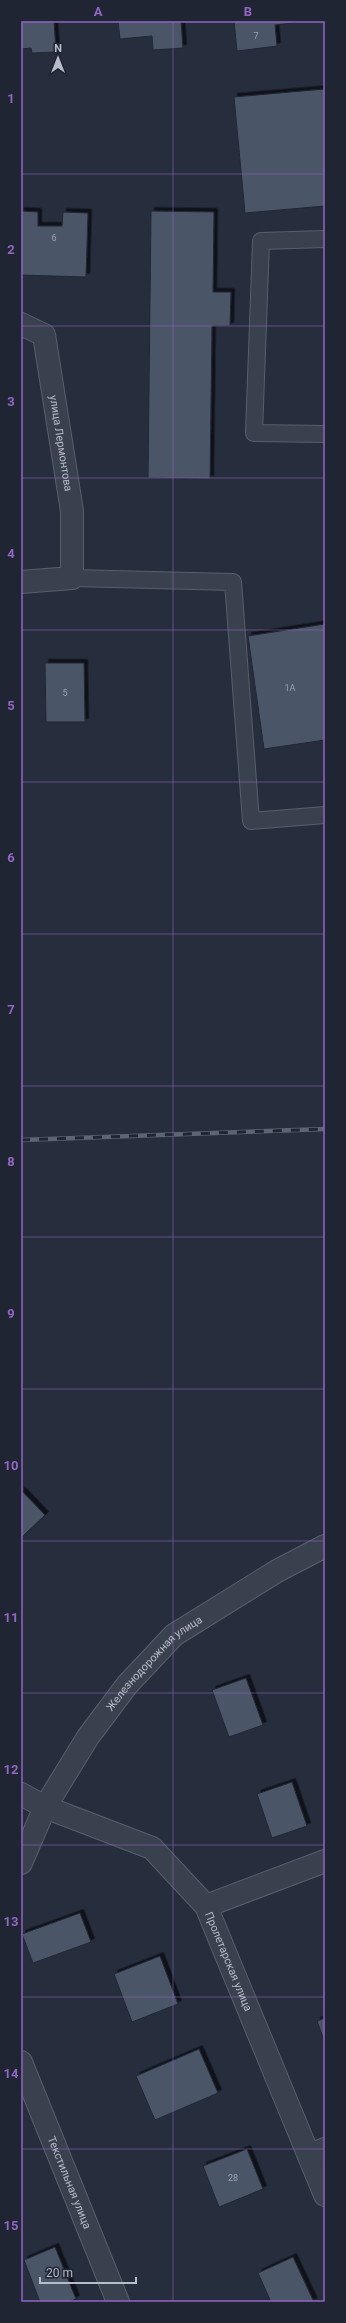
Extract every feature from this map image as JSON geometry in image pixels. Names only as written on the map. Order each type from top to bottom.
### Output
[{"type":"street","name":"улица Лермонтова","points":[[21,324],[44,335],[72,511],[72,578]]},
{"type":"street","points":[[21,582],[72,578]]},
{"type":"street","name":"Железнодорожная улица","points":[[45,1807],[88,1737],[127,1684],[174,1635],[276,1571],[325,1546]]},
{"type":"street","points":[[21,1794],[45,1807],[21,1863]]},
{"type":"street","name":"Пролетарская улица","points":[[45,1807],[152,1848],[206,1906],[317,2152],[325,2195]]},
{"type":"street","points":[[206,1906],[325,1860]]},
{"type":"street","name":"Текстильная улица","points":[[21,2062],[118,2302]]},
{"type":"lane","points":[[325,239],[260,241],[254,433],[325,434]]},
{"type":"lane","points":[[72,578],[232,582],[251,821],[325,815]]},
{"type":"building","points":[[21,21],[54,21],[56,52],[32,53],[31,48],[21,49]]},
{"type":"building","points":[[118,21],[181,21],[183,48],[153,50],[152,36],[120,39]]},
{"type":"building","points":[[234,21],[293,21],[293,23],[275,25],[277,46],[237,51]]},
{"type":"building","points":[[325,89],[325,206],[245,213],[234,97]]},
{"type":"building","points":[[21,211],[38,212],[38,226],[62,226],[63,212],[88,213],[86,277],[21,275]]},
{"type":"building","points":[[151,211],[214,212],[213,292],[231,292],[230,326],[212,326],[210,479],[148,478]]},
{"type":"building","points":[[325,624],[325,740],[264,749],[248,636]]},
{"type":"building","points":[[45,663],[84,663],[85,722],[46,722]]},
{"type":"building","points":[[21,1490],[45,1515],[21,1538]]},
{"type":"building","points":[[246,1678],[263,1725],[229,1737],[212,1690]]},
{"type":"building","points":[[292,1782],[307,1826],[272,1838],[257,1794]]},
{"type":"building","points":[[80,1913],[91,1942],[33,1963],[22,1934]]},
{"type":"building","points":[[160,1956],[178,2004],[132,2022],[114,1974]]},
{"type":"building","points":[[325,2018],[325,2043],[317,2021]]},
{"type":"building","points":[[199,2049],[218,2093],[155,2120],[136,2076]]},
{"type":"building","points":[[247,2149],[263,2189],[219,2207],[203,2166]]},
{"type":"building","points":[[55,2247],[76,2299],[69,2302],[40,2302],[24,2260]]},
{"type":"building","points":[[293,2257],[314,2302],[271,2302],[258,2273]]},
{"type":"railway","points":[[21,1140],[325,1129]]}]
